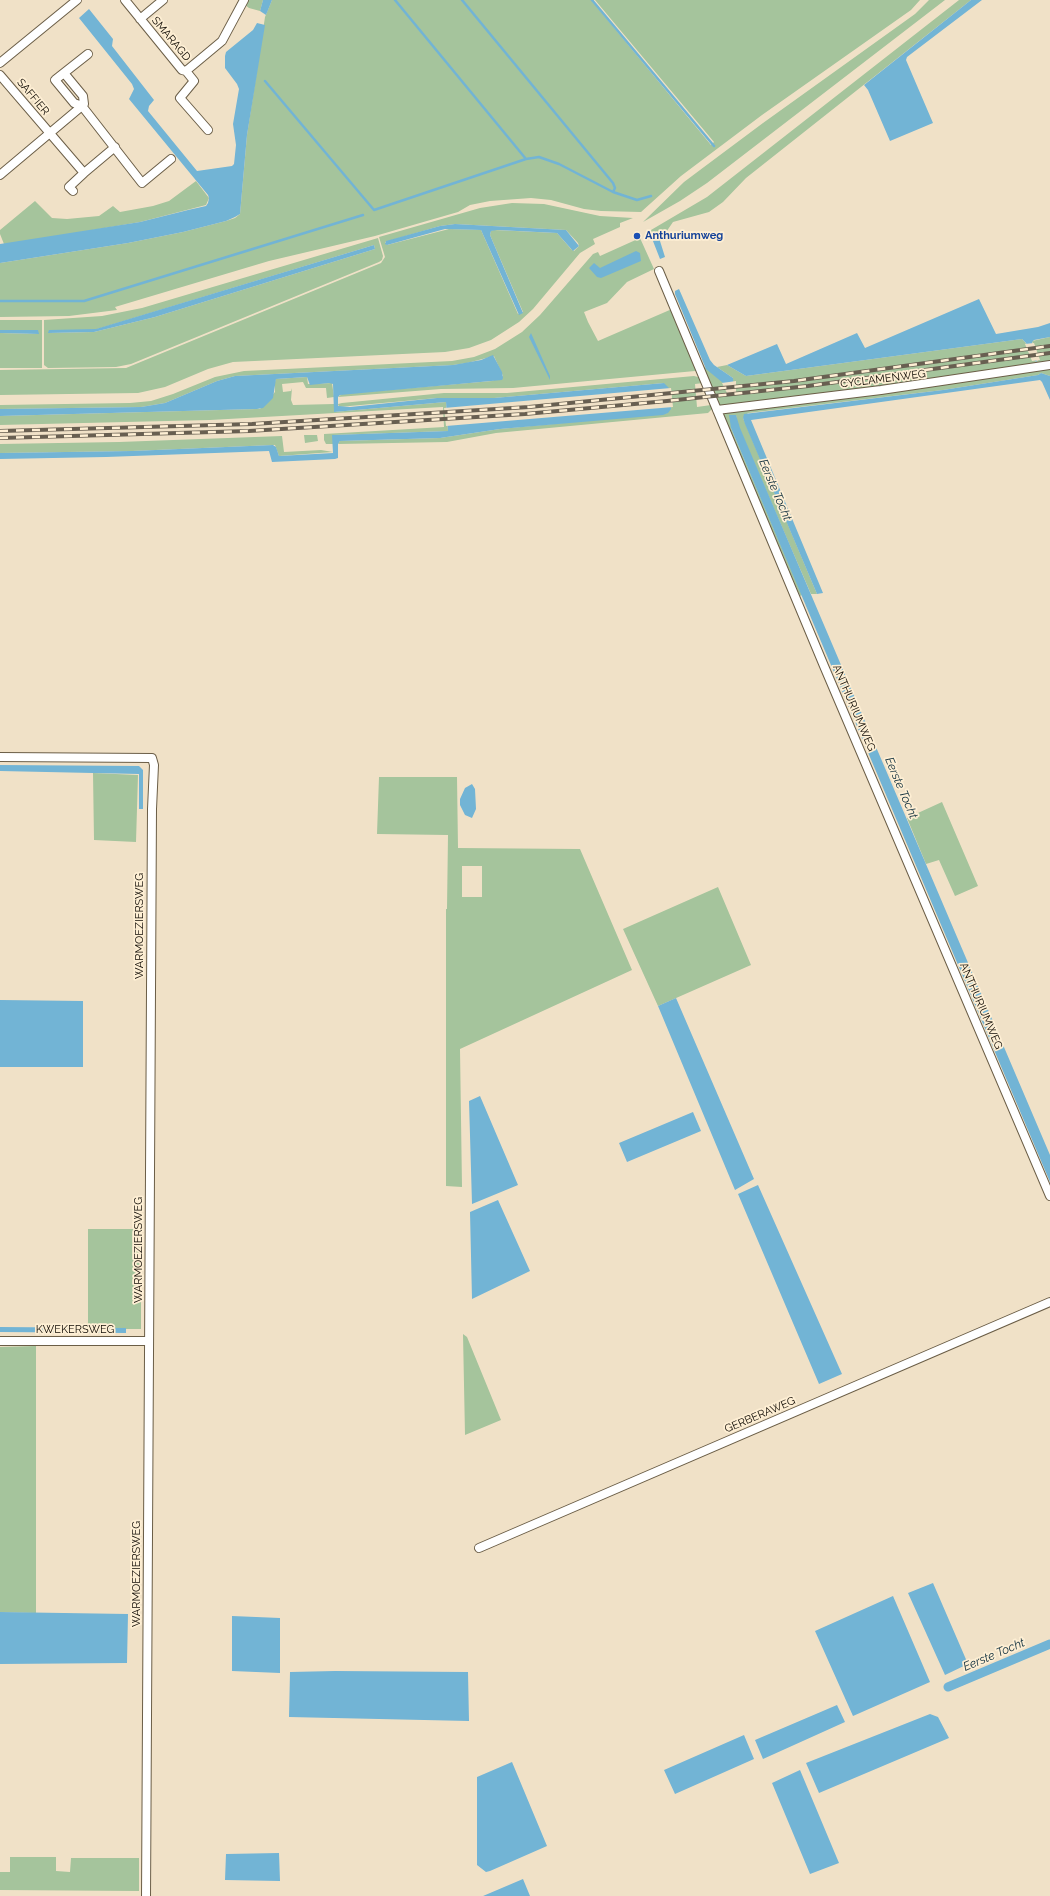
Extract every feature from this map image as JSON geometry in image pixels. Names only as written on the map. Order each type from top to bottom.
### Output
[{"type":"street","points":[[0,63],[77,0]]},
{"type":"street","name":"SMARAGD","points":[[125,0],[182,70],[186,71],[194,81],[180,98],[208,130]]},
{"type":"street","name":"SMARAGD","points":[[140,18],[162,0]]},
{"type":"street","name":"SMARAGD","points":[[186,71],[222,41],[244,0]]},
{"type":"street","points":[[88,54],[64,73],[83,96],[84,104],[82,106],[116,147],[142,183],[171,159]]},
{"type":"street","name":"SAFFIER","points":[[0,75],[48,133],[84,173]]},
{"type":"street","name":"SAFFIER","points":[[0,175],[48,133],[82,106]]},
{"type":"street","points":[[73,191],[68,187],[116,147]]},
{"type":"street","name":"ANTHURIUMWEG","points":[[659,271],[833,687],[1050,1196]]},
{"type":"street","name":"CYCLAMENWEG","points":[[717,410],[896,388],[1050,365]]},
{"type":"street","name":"WARMOEZIERSWEG","points":[[0,757],[152,758],[154,765],[152,817],[146,1896]]},
{"type":"street","name":"GERBERAWEG","points":[[479,1548],[1050,1302]]},
{"type":"street","name":"KWEKERSWEG","points":[[0,1341],[149,1341]]},
{"type":"green space","points":[[248,0],[263,0],[260,11],[249,8],[245,5]]},
{"type":"green space","points":[[272,0],[591,0],[711,145],[714,142],[595,0],[920,0],[911,10],[762,115],[681,176],[641,212],[584,209],[551,200],[531,198],[490,201],[470,205],[458,212],[375,236],[269,261],[115,307],[117,310],[69,316],[0,317],[0,263],[128,243],[183,232],[226,221],[235,218],[240,214],[247,135],[265,17]]},
{"type":"green space","points":[[929,0],[945,0],[707,183],[680,201],[643,222],[684,182],[763,123],[915,14]]},
{"type":"green space","points":[[959,0],[971,0],[746,178],[723,202],[709,212],[673,222],[660,241],[651,236],[651,230],[707,197]]},
{"type":"green space","points":[[196,181],[209,198],[206,205],[140,222],[34,240],[4,244],[0,234],[0,230],[35,201],[52,218],[67,219],[99,216],[113,206],[120,212],[153,206],[169,201]]},
{"type":"green space","points":[[512,203],[544,204],[600,216],[633,218],[620,223],[620,227],[593,239],[595,244],[580,253],[533,309],[519,322],[491,340],[469,348],[445,352],[233,362],[208,369],[165,387],[138,393],[0,395],[0,370],[126,368],[381,263],[385,257],[379,237],[480,208]],"holes":[[[455,224],[566,230],[578,243],[579,246],[574,251],[557,233],[491,231],[490,235],[523,312],[518,314],[481,230],[449,229],[387,245],[385,242],[440,226]]]},
{"type":"green space","points":[[378,238],[383,256],[382,260],[379,262],[131,364],[116,367],[48,368],[44,365],[44,320],[102,316],[142,308]],"holes":[[[374,245],[375,249],[155,317],[94,332],[49,333],[49,330],[94,330]]]},
{"type":"green space","points":[[640,238],[654,269],[627,282],[607,303],[584,312],[588,322],[598,341],[672,309],[697,370],[695,371],[513,388],[441,389],[338,397],[342,394],[492,381],[503,376],[494,356],[453,365],[235,376],[217,381],[165,403],[141,407],[0,409],[0,405],[130,403],[151,401],[215,377],[244,371],[452,361],[474,357],[495,349],[522,332],[540,315],[593,254],[598,252],[600,256]]},
{"type":"green space","points":[[0,320],[42,320],[42,368],[0,368],[0,333],[38,334],[38,330],[0,330]]},
{"type":"green space","points":[[1050,337],[1050,376],[1041,373],[1038,375],[943,390],[748,413],[743,418],[817,594],[811,594],[737,423],[736,415],[731,428],[802,595],[800,596],[702,365],[726,385],[733,378],[717,367],[727,365],[746,376],[1022,339],[1036,362],[1038,360],[1032,341]]},
{"type":"green space","points":[[694,376],[698,377],[703,383],[695,384],[697,407],[711,405],[712,409],[708,413],[496,433],[447,442],[338,444],[340,441],[440,438],[500,429],[668,413],[664,383],[494,398],[437,398],[339,407],[338,404],[342,403],[444,393],[507,393]]},
{"type":"green space","points":[[307,377],[308,384],[332,383],[334,397],[327,398],[326,388],[306,388],[303,382],[282,384],[283,392],[291,391],[292,388],[291,400],[293,405],[334,404],[334,412],[446,402],[448,431],[333,435],[333,444],[326,444],[324,440],[324,434],[444,427],[443,407],[210,420],[0,425],[0,416],[260,409],[275,392],[276,379]]},
{"type":"green space","points":[[304,435],[317,435],[318,441],[305,443]]},
{"type":"green space","points":[[282,436],[284,452],[321,450],[333,452],[279,456],[275,445],[273,445],[132,451],[0,453],[0,444],[119,442]]},
{"type":"green space","points":[[93,773],[138,775],[136,842],[94,840]]},
{"type":"green space","points":[[379,777],[457,777],[458,848],[580,849],[632,970],[460,1049],[462,1187],[446,1186],[446,909],[448,835],[377,834]],"holes":[[[462,866],[482,866],[482,897],[462,897]]]},
{"type":"green space","points":[[942,802],[978,886],[955,896],[939,860],[926,864],[907,818]]},
{"type":"green space","points":[[718,887],[751,965],[658,1006],[623,929]]},
{"type":"green space","points":[[88,1229],[141,1229],[141,1329],[88,1329]]},
{"type":"green space","points":[[463,1334],[467,1337],[501,1420],[465,1435]]},
{"type":"green space","points":[[36,1346],[36,1613],[0,1612],[0,1347]]},
{"type":"green space","points":[[10,1857],[56,1857],[56,1871],[70,1872],[71,1858],[139,1858],[139,1891],[0,1890],[0,1872],[10,1872]]},
{"type":"water","points":[[263,0],[272,0],[266,15],[260,11]]},
{"type":"water","points":[[971,0],[982,0],[907,57],[906,60],[933,123],[890,141],[868,90],[864,85]]},
{"type":"water","points":[[89,9],[113,39],[112,46],[154,100],[149,106],[148,111],[197,171],[232,166],[234,164],[236,145],[233,124],[239,89],[225,68],[225,56],[226,52],[253,30],[257,23],[265,25],[247,135],[240,214],[226,221],[183,232],[128,243],[0,263],[0,244],[140,222],[206,206],[208,203],[208,195],[129,99],[134,89],[132,84],[79,18]]},
{"type":"water","points":[[455,224],[566,230],[579,246],[573,251],[557,233],[491,231],[490,235],[523,313],[519,315],[481,230],[445,229],[387,245],[385,244],[386,241],[440,226]]},
{"type":"water","points":[[651,236],[660,241],[665,257],[660,259]]},
{"type":"water","points":[[374,245],[375,249],[155,317],[94,332],[48,333],[49,330],[96,329]]},
{"type":"water","points":[[636,251],[640,253],[641,261],[601,278],[597,277],[589,268],[594,263],[600,268]]},
{"type":"water","points":[[679,289],[710,360],[714,365],[733,378],[734,392],[706,369],[675,294],[675,291]]},
{"type":"water","points":[[979,299],[996,334],[1038,327],[1050,323],[1050,337],[1034,340],[1032,342],[1037,362],[1022,339],[746,376],[727,365],[777,344],[786,364],[857,333],[865,348]]},
{"type":"water","points":[[0,330],[38,330],[39,334],[0,333]]},
{"type":"water","points":[[531,333],[550,376],[550,380],[529,337]]},
{"type":"water","points":[[493,355],[502,372],[502,380],[340,395],[338,397],[338,406],[350,407],[437,398],[494,398],[664,383],[669,388],[671,409],[668,413],[663,415],[500,429],[440,438],[340,441],[338,444],[338,458],[335,459],[272,462],[269,451],[0,459],[0,453],[132,451],[273,445],[276,447],[279,456],[333,453],[332,435],[448,431],[446,402],[334,412],[333,384],[310,385],[307,377],[276,379],[273,398],[263,408],[257,409],[0,416],[0,409],[141,407],[165,403],[217,381],[235,376],[453,365],[481,360]]},
{"type":"water","points":[[1041,373],[1050,376],[1050,400],[1040,380],[751,420],[823,593],[817,594],[745,424],[743,418],[744,414],[943,390],[1038,375]]},
{"type":"water","points":[[729,415],[736,415],[740,428],[1050,1155],[1050,1182],[731,428]]},
{"type":"water","points":[[0,765],[139,766],[143,770],[143,809],[139,809],[139,774],[0,771]]},
{"type":"water","points":[[472,784],[475,789],[476,809],[472,818],[465,815],[460,805],[460,799],[465,788]]},
{"type":"water","points":[[676,998],[754,1179],[735,1190],[658,1006]]},
{"type":"water","points":[[0,1000],[83,1001],[83,1067],[0,1067]]},
{"type":"water","points":[[480,1096],[518,1185],[472,1204],[469,1101]]},
{"type":"water","points":[[693,1112],[701,1131],[627,1162],[619,1143]]},
{"type":"water","points":[[758,1185],[842,1374],[819,1384],[738,1194]]},
{"type":"water","points":[[498,1200],[530,1271],[472,1299],[470,1212]]},
{"type":"water","points":[[0,1327],[126,1328],[126,1333],[0,1332]]},
{"type":"water","points":[[933,1583],[968,1664],[945,1675],[908,1593]]},
{"type":"water","points":[[893,1596],[930,1682],[853,1716],[815,1631]]},
{"type":"water","points":[[0,1612],[128,1614],[127,1663],[0,1664]]},
{"type":"water","points":[[232,1616],[280,1618],[280,1673],[232,1671]]},
{"type":"water","points":[[290,1672],[468,1672],[469,1721],[289,1717]]},
{"type":"water","points":[[837,1705],[845,1722],[763,1759],[755,1740]]},
{"type":"water","points":[[930,1714],[938,1717],[949,1738],[819,1793],[806,1763]]},
{"type":"water","points":[[744,1735],[754,1759],[675,1794],[664,1770]]},
{"type":"water","points":[[512,1762],[547,1846],[486,1872],[477,1865],[477,1777]]},
{"type":"water","points":[[800,1770],[839,1863],[810,1874],[772,1783]]},
{"type":"water","points":[[279,1853],[280,1881],[225,1880],[226,1854]]},
{"type":"water","points":[[523,1879],[530,1896],[483,1896]]},
{"type":"pier","points":[[1034,343],[1040,360],[1032,361],[1025,344]]},
{"type":"pier","points":[[736,381],[736,394],[728,395],[722,383]]},
{"type":"pier","points":[[671,388],[673,407],[446,426],[444,408]]},
{"type":"waterway","points":[[395,0],[526,159]]},
{"type":"waterway","points":[[462,0],[613,183],[615,188],[613,192]]},
{"type":"waterway","points":[[592,0],[714,146]]},
{"type":"waterway","points":[[265,81],[374,210],[526,159],[539,157],[559,164],[613,192],[637,200],[651,196]]},
{"type":"waterway","points":[[0,301],[84,301],[363,215]]},
{"type":"waterway","name":"Eerste Tocht","points":[[948,1687],[1050,1644]]},
{"type":"railway","points":[[0,431],[252,424],[529,407],[794,381],[1050,346]]},
{"type":"railway","points":[[0,438],[249,431],[525,414],[808,386],[1050,353]]},
{"type":"place","name":"Anthuriumweg","points":[[637,236]]}]
